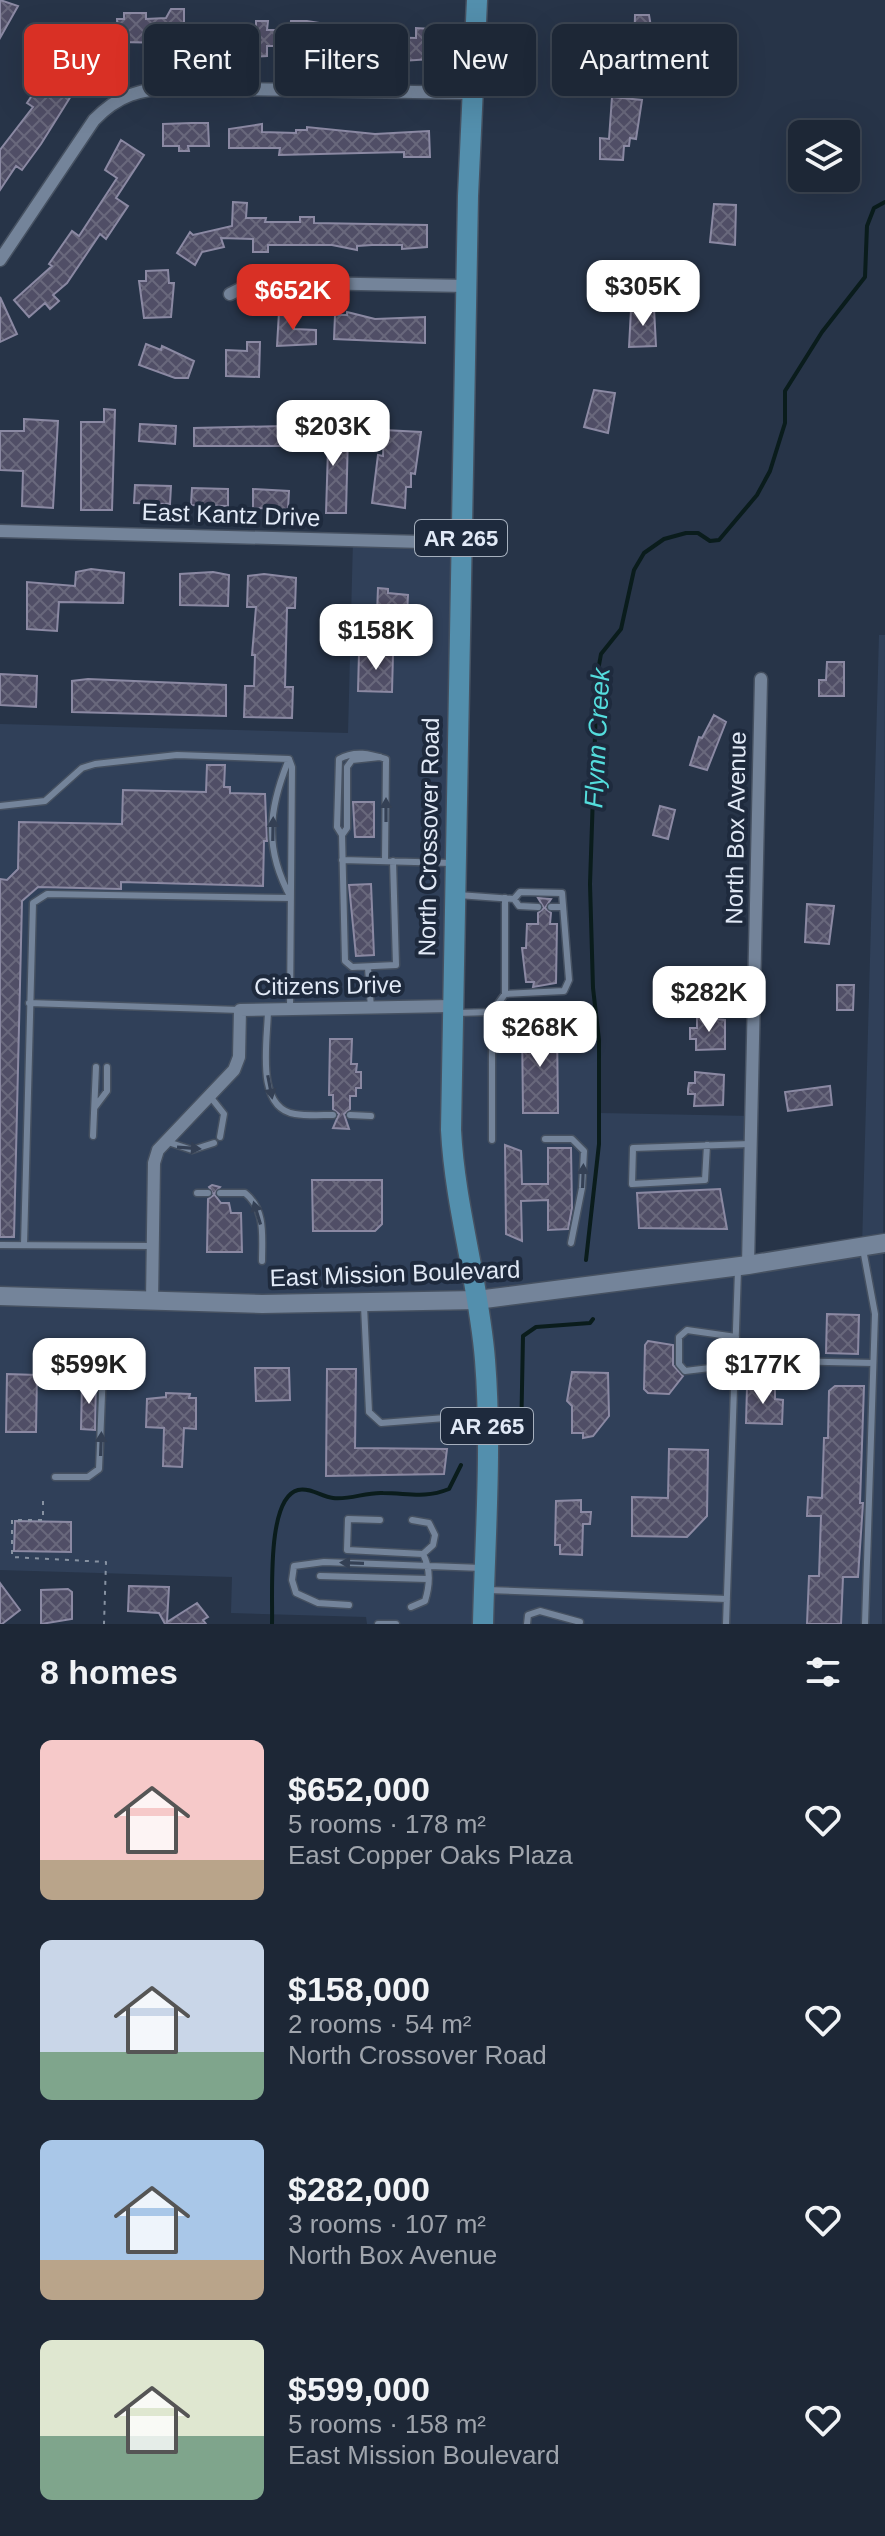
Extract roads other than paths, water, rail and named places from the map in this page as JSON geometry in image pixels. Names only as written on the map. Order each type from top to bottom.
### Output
[{"type":"main road","name":"North Crossover Road","points":[[476,24],[477,0]]},
{"type":"main road","name":"North Crossover Road","points":[[473,96],[451,1010],[452,1148],[477,1300],[488,1415],[483,1624]]},
{"type":"main road","name":"East Mission Boulevard","points":[[0,1296],[152,1301],[477,1300],[743,1266],[885,1243]]},
{"type":"street","points":[[0,260],[94,120],[127,94],[173,88],[424,92]]},
{"type":"street","points":[[230,294],[254,282],[467,286]]},
{"type":"street","name":"East Kantz Drive","points":[[0,531],[461,543]]},
{"type":"street","name":"North Box Avenue","points":[[743,1266],[750,1144],[761,679]]},
{"type":"street","name":"Citizens Drive","points":[[152,1301],[154,1163],[165,1141],[234,1070],[239,1057],[240,1010],[451,1010]]},
{"type":"lane","points":[[348,753],[376,754],[386,759],[389,861],[396,965],[352,967],[345,961],[342,835],[337,827],[339,759],[348,753]]},
{"type":"lane","points":[[0,806],[45,801],[82,768],[95,764],[177,755],[289,759]]},
{"type":"lane","points":[[289,759],[292,767],[290,1009]]},
{"type":"lane","points":[[289,759],[274,801],[273,855],[274,868],[291,898]]},
{"type":"lane","points":[[342,860],[455,863]]},
{"type":"lane","points":[[505,994],[564,991],[569,980],[562,893],[520,892],[514,899]]},
{"type":"lane","points":[[24,1245],[31,910],[39,897],[47,894],[291,898]]},
{"type":"lane","points":[[454,895],[514,899],[519,906],[538,907]]},
{"type":"lane","points":[[492,1140],[492,1012],[505,994],[505,898]]},
{"type":"lane","points":[[551,907],[563,907]]},
{"type":"lane","points":[[368,968],[371,1008]]},
{"type":"lane","points":[[29,1003],[240,1010]]},
{"type":"lane","points":[[268,1009],[270,1097],[280,1108],[293,1114],[333,1115]]},
{"type":"lane","points":[[451,1010],[492,1012]]},
{"type":"lane","points":[[93,1136],[96,1067]]},
{"type":"lane","points":[[93,1108],[107,1091],[107,1067]]},
{"type":"lane","points":[[209,1095],[224,1114],[220,1137]]},
{"type":"lane","points":[[350,1115],[371,1116]]},
{"type":"lane","points":[[545,1139],[572,1139],[584,1151],[582,1188],[571,1243]]},
{"type":"lane","points":[[165,1141],[192,1150],[214,1143]]},
{"type":"lane","points":[[707,1145],[705,1180],[632,1184],[633,1148],[707,1145],[750,1144]]},
{"type":"lane","points":[[197,1193],[208,1193]]},
{"type":"lane","points":[[220,1193],[245,1193],[254,1200],[261,1220],[262,1261]]},
{"type":"lane","points":[[0,1245],[153,1246]]},
{"type":"lane","points":[[862,1248],[874,1299],[865,1624]]},
{"type":"lane","points":[[726,1624],[736,1337],[743,1266]]},
{"type":"lane","points":[[364,1302],[369,1412],[381,1423],[488,1415]]},
{"type":"lane","points":[[736,1337],[687,1330],[679,1337],[679,1364],[685,1371],[735,1362],[873,1363]]},
{"type":"lane","points":[[55,1477],[88,1477],[99,1469],[103,1370]]},
{"type":"lane","points":[[380,1520],[348,1519],[347,1550],[423,1554],[433,1545],[432,1527],[429,1523],[412,1520]]},
{"type":"lane","points":[[411,1607],[425,1601],[430,1566],[423,1554]]},
{"type":"lane","points":[[349,1605],[318,1603],[296,1593],[292,1580],[294,1566],[324,1562],[484,1568]]},
{"type":"lane","points":[[320,1576],[428,1579]]},
{"type":"lane","points":[[484,1590],[727,1599]]},
{"type":"lane","points":[[527,1624],[528,1615],[540,1611],[580,1622]]},
{"type":"lane","points":[[378,1624],[396,1624]]},
{"type":"waterway","name":"Flynn Creek","points":[[586,1260],[599,1144],[599,1040],[593,988],[590,884],[597,676],[601,654],[621,629],[634,570],[644,553],[664,539],[686,533],[698,533],[710,541],[719,540],[757,495],[770,471],[785,423],[785,391],[822,332],[865,277],[867,226],[874,208],[885,202]]},
{"type":"waterway","name":"Flynn Creek","points":[[521,1439],[523,1336],[536,1327],[590,1323],[593,1319]]},
{"type":"waterway","name":"Flynn Creek","points":[[272,1624],[273,1550],[281,1510],[288,1497],[302,1489],[339,1498],[377,1493],[432,1494],[449,1489],[461,1465]]}]
